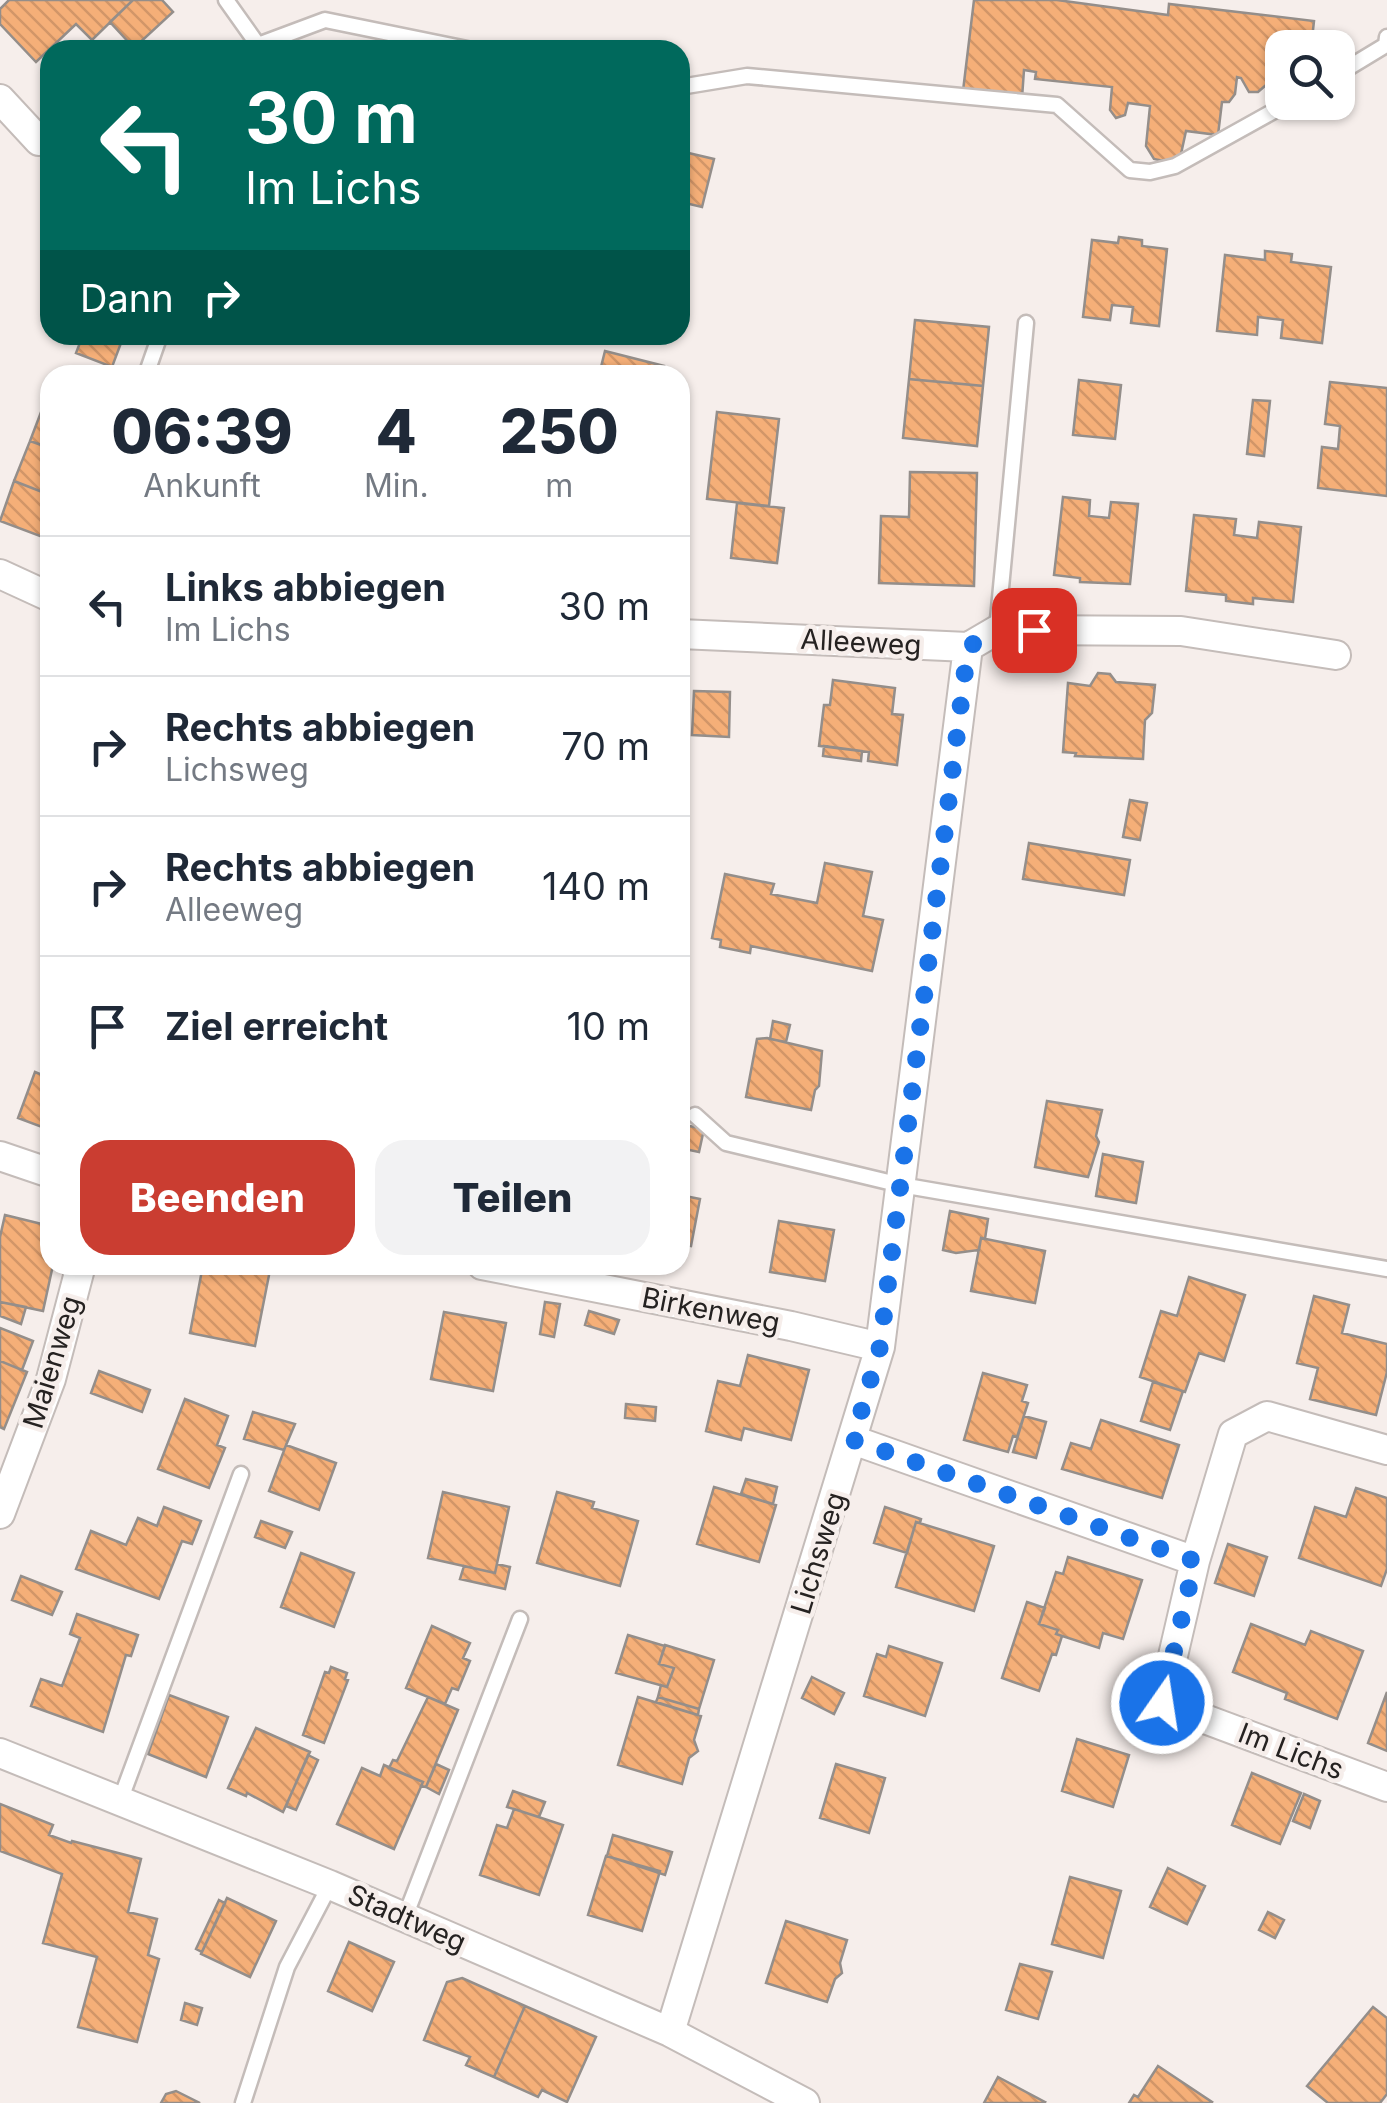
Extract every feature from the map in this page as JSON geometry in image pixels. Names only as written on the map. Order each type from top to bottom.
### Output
[{"type":"street","points":[[0,99],[39,141]]},
{"type":"street","points":[[0,574],[40,592]]},
{"type":"street","points":[[968,647],[997,630],[1181,631],[1336,656]]},
{"type":"street","name":"Alleeweg","points":[[690,634],[968,647]]},
{"type":"street","name":"Lichsweg","points":[[670,2032],[880,1347],[968,647]]},
{"type":"street","points":[[0,1156],[40,1170]]},
{"type":"street","name":"Maienweg","points":[[0,1514],[51,1378],[78,1275]]},
{"type":"street","name":"Birkenweg","points":[[533,1275],[880,1347]]},
{"type":"street","name":"Im Lichs","points":[[1387,1450],[1267,1416],[1233,1434],[1195,1561],[1162,1703],[1387,1787]]},
{"type":"street","points":[[853,1440],[1195,1561]]},
{"type":"street","name":"Stadtweg","points":[[0,1753],[330,1885],[670,2032],[805,2103]]},
{"type":"lane","points":[[226,0],[251,40]]},
{"type":"lane","points":[[276,40],[325,20],[423,40]]},
{"type":"lane","points":[[1355,64],[1387,46],[1387,37]]},
{"type":"lane","points":[[690,85],[748,76],[1058,104],[1130,170],[1150,172],[1191,158],[1265,116]]},
{"type":"lane","points":[[997,630],[1026,323]]},
{"type":"lane","points":[[695,1115],[726,1143],[900,1185],[1387,1269]]},
{"type":"lane","points":[[120,1800],[242,1474]]},
{"type":"lane","points":[[405,1918],[520,1619]]},
{"type":"lane","points":[[243,2103],[288,1967],[330,1885]]},
{"type":"building","points":[[9,0],[133,0],[92,40],[76,24],[59,40],[40,40],[40,58],[36,62],[0,24],[0,9]]},
{"type":"building","points":[[133,0],[162,0],[173,12],[143,40],[127,40],[110,22]]},
{"type":"building","points":[[974,0],[1057,0],[1168,15],[1169,4],[1314,21],[1313,30],[1265,30],[1265,86],[1258,92],[1249,92],[1237,77],[1235,94],[1229,102],[1222,102],[1218,135],[1186,131],[1181,154],[1168,162],[1154,159],[1146,146],[1150,106],[1128,103],[1125,115],[1116,118],[1110,110],[1112,87],[1035,79],[1036,72],[1024,70],[1022,98],[963,91]]},
{"type":"building","points":[[690,153],[714,159],[702,207],[690,204]]},
{"type":"building","points":[[1119,237],[1142,240],[1142,246],[1167,249],[1159,326],[1131,323],[1133,307],[1112,305],[1110,320],[1083,317],[1092,240],[1118,243]]},
{"type":"building","points":[[1265,251],[1292,254],[1291,262],[1331,267],[1322,343],[1281,338],[1283,320],[1258,317],[1257,335],[1217,331],[1225,255],[1265,260]]},
{"type":"building","points":[[915,320],[989,327],[983,386],[909,379]]},
{"type":"building","points":[[79,345],[120,345],[113,365],[76,353]]},
{"type":"building","points":[[605,351],[660,365],[602,365]]},
{"type":"building","points":[[909,379],[983,386],[977,446],[903,438]]},
{"type":"building","points":[[1079,380],[1121,385],[1115,439],[1073,435]]},
{"type":"building","points":[[1330,382],[1387,388],[1387,496],[1318,488],[1322,447],[1338,449],[1340,426],[1325,424]]},
{"type":"building","points":[[1253,400],[1270,401],[1264,456],[1247,454]]},
{"type":"building","points":[[717,412],[779,419],[769,506],[707,499]]},
{"type":"building","points":[[40,415],[40,444],[30,441]]},
{"type":"building","points":[[30,441],[40,444],[40,491],[14,481]]},
{"type":"building","points":[[910,472],[977,473],[974,586],[879,583],[881,516],[909,517]]},
{"type":"building","points":[[14,481],[40,491],[40,536],[0,521]]},
{"type":"building","points":[[1063,497],[1090,500],[1089,516],[1109,518],[1111,502],[1138,504],[1130,584],[1080,582],[1080,578],[1054,575]]},
{"type":"building","points":[[737,503],[784,508],[777,563],[731,558]]},
{"type":"building","points":[[1194,515],[1236,519],[1234,535],[1257,538],[1259,522],[1301,527],[1293,602],[1253,598],[1253,604],[1226,601],[1226,595],[1186,591]]},
{"type":"building","points":[[1098,673],[1110,674],[1116,682],[1155,685],[1152,713],[1145,720],[1143,759],[1063,752],[1068,683],[1090,686]]},
{"type":"building","points":[[833,680],[895,688],[892,714],[903,715],[897,765],[868,761],[869,752],[819,746],[824,705],[830,705]]},
{"type":"building","points":[[694,691],[730,692],[729,737],[692,735]]},
{"type":"building","points":[[824,746],[862,751],[861,761],[823,756]]},
{"type":"building","points":[[1130,800],[1147,803],[1140,840],[1123,837]]},
{"type":"building","points":[[1029,843],[1130,860],[1124,895],[1023,879]]},
{"type":"building","points":[[825,863],[872,872],[863,916],[883,920],[872,971],[751,946],[750,953],[720,947],[721,940],[712,938],[725,874],[774,884],[771,894],[817,903]]},
{"type":"building","points":[[773,1021],[790,1025],[786,1042],[770,1039]]},
{"type":"building","points":[[757,1039],[822,1051],[819,1086],[811,1110],[746,1097]]},
{"type":"building","points":[[35,1072],[40,1074],[40,1126],[18,1118]]},
{"type":"building","points":[[1047,1101],[1102,1110],[1096,1136],[1099,1142],[1088,1177],[1035,1167]]},
{"type":"building","points":[[690,1126],[704,1129],[699,1152],[690,1150]]},
{"type":"building","points":[[1103,1154],[1143,1162],[1136,1203],[1096,1196]]},
{"type":"building","points":[[690,1197],[700,1199],[690,1246]]},
{"type":"building","points":[[950,1211],[988,1219],[979,1250],[943,1250]]},
{"type":"building","points":[[5,1215],[40,1224],[40,1275],[51,1275],[43,1311],[0,1302],[0,1237]]},
{"type":"building","points":[[779,1221],[834,1230],[825,1281],[770,1272]]},
{"type":"building","points":[[981,1238],[1045,1251],[1035,1303],[971,1291]]},
{"type":"building","points":[[201,1275],[269,1275],[255,1346],[190,1333]]},
{"type":"building","points":[[1189,1277],[1245,1295],[1224,1361],[1199,1353],[1185,1392],[1140,1377],[1161,1311],[1177,1316]]},
{"type":"building","points":[[1314,1296],[1349,1305],[1342,1333],[1387,1344],[1387,1372],[1376,1415],[1310,1399],[1318,1368],[1297,1363]]},
{"type":"building","points":[[0,1302],[26,1307],[21,1324],[0,1316]]},
{"type":"building","points":[[545,1302],[560,1304],[554,1337],[540,1334]]},
{"type":"building","points":[[589,1311],[619,1320],[614,1334],[585,1325]]},
{"type":"building","points":[[444,1312],[506,1323],[493,1391],[431,1379]]},
{"type":"building","points":[[0,1328],[33,1341],[22,1370],[0,1361]]},
{"type":"building","points":[[748,1355],[809,1370],[791,1440],[744,1428],[741,1440],[706,1431],[718,1381],[740,1386]]},
{"type":"building","points":[[0,1361],[27,1372],[4,1429],[0,1427]]},
{"type":"building","points":[[99,1371],[150,1390],[142,1412],[91,1393]]},
{"type":"building","points":[[983,1373],[1027,1385],[1022,1401],[1028,1403],[1008,1452],[964,1440]]},
{"type":"building","points":[[1153,1382],[1183,1391],[1170,1430],[1141,1421]]},
{"type":"building","points":[[185,1399],[228,1416],[217,1445],[225,1448],[209,1488],[158,1469]]},
{"type":"building","points":[[626,1404],[656,1407],[655,1421],[625,1418]]},
{"type":"building","points":[[253,1412],[295,1424],[284,1450],[244,1439]]},
{"type":"building","points":[[1024,1416],[1046,1422],[1036,1458],[1013,1452]]},
{"type":"building","points":[[1101,1420],[1179,1445],[1162,1498],[1062,1469],[1071,1443],[1091,1449]]},
{"type":"building","points":[[286,1445],[336,1463],[319,1510],[269,1491]]},
{"type":"building","points":[[746,1479],[777,1487],[773,1504],[741,1494]]},
{"type":"building","points":[[714,1487],[776,1505],[759,1562],[697,1544]]},
{"type":"building","points":[[1356,1488],[1387,1498],[1387,1569],[1381,1586],[1299,1558],[1315,1507],[1346,1517]]},
{"type":"building","points":[[443,1492],[509,1507],[495,1573],[428,1558]]},
{"type":"building","points":[[557,1492],[594,1502],[592,1508],[638,1521],[620,1586],[537,1563]]},
{"type":"building","points":[[164,1507],[201,1521],[192,1544],[182,1541],[159,1599],[76,1569],[91,1531],[126,1545],[138,1518],[157,1526]]},
{"type":"building","points":[[885,1507],[921,1519],[916,1522],[907,1553],[874,1543]]},
{"type":"building","points":[[261,1521],[292,1532],[285,1548],[255,1537]]},
{"type":"building","points":[[916,1522],[994,1546],[974,1611],[896,1587]]},
{"type":"building","points":[[1228,1544],[1267,1557],[1254,1596],[1215,1583]]},
{"type":"building","points":[[301,1553],[354,1573],[334,1627],[281,1607]]},
{"type":"building","points":[[1068,1557],[1142,1580],[1123,1639],[1103,1633],[1099,1648],[1039,1624],[1056,1572],[1063,1574]]},
{"type":"building","points":[[497,1564],[510,1567],[505,1589],[460,1579],[464,1566],[495,1573]]},
{"type":"building","points":[[21,1576],[62,1592],[52,1615],[12,1600]]},
{"type":"building","points":[[1027,1602],[1045,1608],[1039,1624],[1058,1630],[1056,1634],[1062,1636],[1039,1691],[1002,1678]]},
{"type":"building","points":[[77,1614],[138,1635],[131,1656],[126,1655],[103,1732],[31,1706],[41,1679],[62,1686],[80,1638],[70,1634]]},
{"type":"building","points":[[1251,1624],[1305,1645],[1311,1631],[1363,1651],[1337,1719],[1285,1699],[1287,1693],[1233,1672]]},
{"type":"building","points":[[432,1626],[470,1643],[463,1658],[470,1661],[458,1690],[452,1688],[445,1704],[406,1688]]},
{"type":"building","points":[[628,1635],[665,1646],[659,1664],[674,1668],[667,1687],[616,1673]]},
{"type":"building","points":[[665,1645],[714,1660],[699,1709],[658,1697],[661,1685],[667,1687],[674,1668],[659,1664]]},
{"type":"building","points":[[889,1646],[942,1663],[925,1716],[864,1696],[877,1654],[886,1657]]},
{"type":"building","points":[[331,1667],[347,1673],[348,1680],[324,1743],[303,1735],[325,1672],[329,1673]]},
{"type":"building","points":[[812,1677],[844,1693],[834,1714],[802,1698]]},
{"type":"building","points":[[1387,1692],[1387,1751],[1368,1743]]},
{"type":"building","points":[[169,1695],[228,1717],[206,1777],[148,1754]]},
{"type":"building","points":[[428,1697],[458,1710],[426,1787],[421,1786],[423,1782],[389,1768],[393,1760],[397,1761]]},
{"type":"building","points":[[638,1697],[701,1716],[694,1740],[698,1751],[689,1758],[682,1784],[618,1765]]},
{"type":"building","points":[[658,1697],[699,1709],[698,1715],[656,1702]]},
{"type":"building","points":[[256,1728],[310,1752],[283,1812],[247,1793],[246,1796],[228,1788]]},
{"type":"building","points":[[1077,1739],[1129,1755],[1113,1807],[1062,1791]]},
{"type":"building","points":[[308,1755],[318,1760],[296,1810],[286,1806]]},
{"type":"building","points":[[436,1764],[449,1770],[439,1794],[426,1787]]},
{"type":"building","points":[[836,1764],[885,1778],[869,1833],[820,1818]]},
{"type":"building","points":[[384,1765],[423,1782],[394,1849],[337,1824],[362,1768],[380,1776]]},
{"type":"building","points":[[1252,1773],[1301,1793],[1280,1844],[1232,1825]]},
{"type":"building","points":[[513,1791],[545,1802],[539,1817],[507,1807]]},
{"type":"building","points":[[1304,1794],[1320,1801],[1310,1828],[1293,1821]]},
{"type":"building","points":[[0,1804],[53,1825],[49,1835],[141,1859],[128,1912],[157,1919],[148,1955],[159,1959],[137,2042],[78,2027],[97,1957],[43,1943],[62,1874],[0,1851]]},
{"type":"building","points":[[514,1809],[563,1825],[539,1895],[480,1875],[497,1825],[507,1828]]},
{"type":"building","points":[[613,1835],[672,1852],[665,1875],[607,1856]]},
{"type":"building","points":[[606,1856],[660,1871],[642,1931],[588,1915]]},
{"type":"building","points":[[1168,1868],[1205,1886],[1187,1924],[1150,1907]]},
{"type":"building","points":[[1070,1877],[1121,1891],[1103,1958],[1052,1944]]},
{"type":"building","points":[[227,1898],[276,1921],[250,1977],[201,1954]]},
{"type":"building","points":[[219,1900],[225,1903],[202,1952],[196,1949]]},
{"type":"building","points":[[1268,1912],[1284,1920],[1275,1938],[1259,1930]]},
{"type":"building","points":[[786,1921],[847,1940],[840,1963],[842,1973],[835,1979],[827,2002],[766,1983]]},
{"type":"building","points":[[349,1942],[394,1962],[372,2011],[328,1991]]},
{"type":"building","points":[[1020,1964],[1052,1972],[1038,2019],[1006,2010]]},
{"type":"building","points":[[462,1978],[525,2006],[494,2077],[466,2065],[470,2057],[424,2040],[447,1982]]},
{"type":"building","points":[[185,2003],[202,2008],[197,2025],[181,2020]]},
{"type":"building","points":[[525,2006],[596,2037],[567,2102],[542,2090],[538,2097],[494,2077]]},
{"type":"building","points":[[1373,2007],[1387,2018],[1387,2094],[1380,2103],[1328,2103],[1307,2086]]},
{"type":"building","points":[[1158,2066],[1212,2102],[1129,2103],[1134,2095],[1138,2097]]},
{"type":"building","points":[[998,2077],[1045,2102],[984,2103]]},
{"type":"building","points":[[176,2091],[200,2103],[161,2103],[166,2094]]},
{"type":"route","points":[[1034,630],[997,630],[968,647],[880,1347],[853,1440],[1195,1561],[1162,1703]]}]
